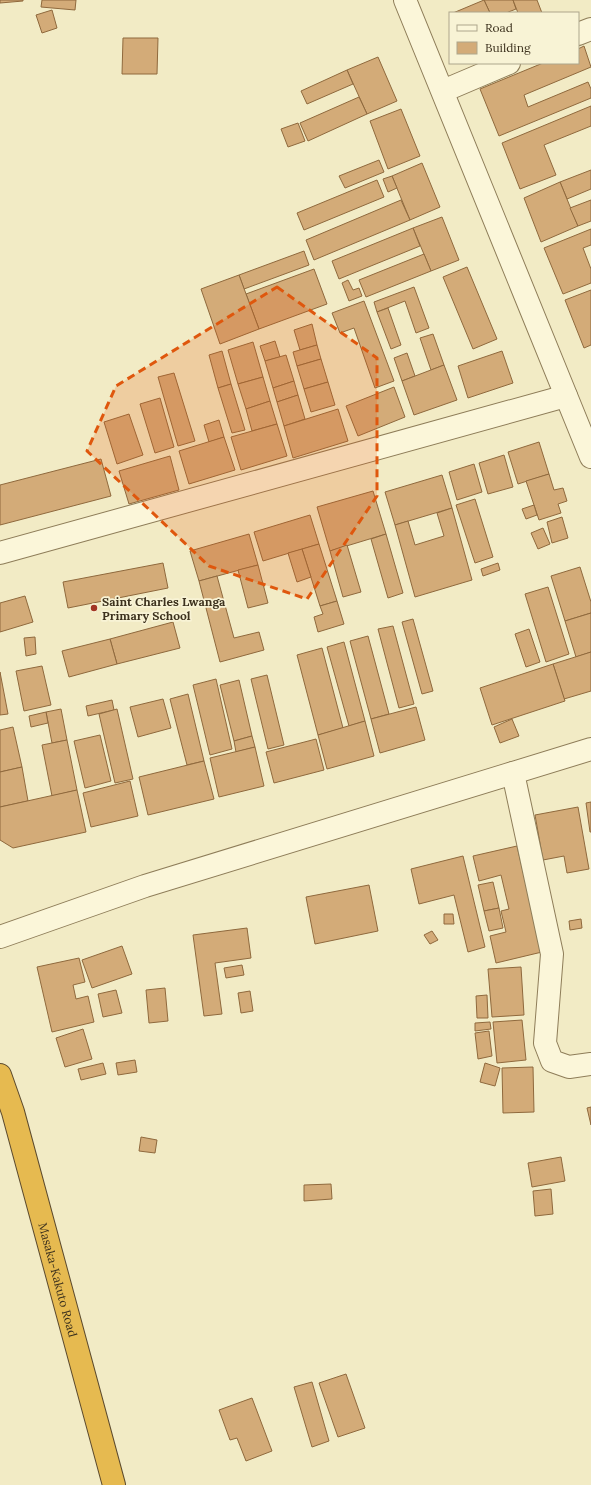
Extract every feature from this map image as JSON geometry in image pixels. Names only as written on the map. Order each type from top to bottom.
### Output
[{"type":"highway","name":"Masaka-Kakuto Road","points":[[0,1075],[12,1112],[114,1485]]},
{"type":"street","points":[[405,0],[591,457]]},
{"type":"street","points":[[579,34],[591,29]]},
{"type":"street","points":[[442,91],[507,64]]},
{"type":"street","points":[[0,553],[566,396]]},
{"type":"street","points":[[0,937],[145,886],[591,749]]},
{"type":"street","points":[[513,773],[548,929],[552,954],[545,1043],[552,1061],[569,1067],[591,1064]]},
{"type":"highlighted area","points":[[277,287],[377,358],[377,496],[307,599],[209,566],[87,451],[116,386]]},
{"type":"building","points":[[0,0],[23,0],[23,1],[0,3]]},
{"type":"building","points":[[42,0],[76,0],[75,10],[41,7]]},
{"type":"building","points":[[484,0],[513,0],[516,9],[508,12],[490,12]]},
{"type":"building","points":[[484,0],[490,12],[455,12]]},
{"type":"building","points":[[513,0],[537,0],[542,12],[518,12]]},
{"type":"building","points":[[52,10],[57,28],[42,33],[36,15]]},
{"type":"building","points":[[123,38],[158,38],[157,74],[122,74]]},
{"type":"building","points":[[584,46],[591,67],[524,95],[528,107],[588,82],[591,89],[591,98],[499,136],[480,89],[541,64],[579,64],[579,48]]},
{"type":"building","points":[[378,57],[397,101],[367,114],[347,70]]},
{"type":"building","points":[[347,70],[353,84],[307,104],[301,91]]},
{"type":"building","points":[[359,97],[367,114],[308,141],[300,123]]},
{"type":"building","points":[[591,106],[591,126],[544,145],[556,175],[520,189],[502,143]]},
{"type":"building","points":[[401,109],[420,156],[388,169],[370,121]]},
{"type":"building","points":[[298,123],[305,141],[288,147],[281,129]]},
{"type":"building","points":[[379,160],[384,172],[345,188],[339,176]]},
{"type":"building","points":[[422,163],[440,207],[410,220],[392,176]]},
{"type":"building","points":[[591,170],[591,189],[567,199],[560,182]]},
{"type":"building","points":[[392,176],[397,188],[388,192],[383,179]]},
{"type":"building","points":[[377,180],[384,197],[304,230],[297,213]]},
{"type":"building","points":[[560,182],[578,226],[541,242],[524,198]]},
{"type":"building","points":[[401,200],[410,220],[314,260],[306,240]]},
{"type":"building","points":[[591,200],[591,221],[578,226],[570,208]]},
{"type":"building","points":[[442,217],[459,260],[431,271],[413,228]]},
{"type":"building","points":[[413,228],[420,246],[339,279],[332,261]]},
{"type":"building","points":[[591,229],[591,245],[583,248],[591,269],[591,283],[563,294],[544,248]]},
{"type":"building","points":[[304,251],[309,265],[244,289],[239,275]]},
{"type":"building","points":[[424,254],[431,271],[366,297],[359,280]]},
{"type":"building","points":[[467,267],[497,339],[473,349],[443,277]]},
{"type":"building","points":[[314,269],[327,304],[259,329],[246,294]]},
{"type":"building","points":[[239,275],[259,329],[220,344],[201,289]]},
{"type":"building","points":[[348,280],[353,290],[359,288],[362,296],[349,301],[342,283]]},
{"type":"building","points":[[414,287],[429,328],[416,333],[405,301],[377,312],[374,302]]},
{"type":"building","points":[[591,290],[591,345],[584,348],[565,300]]},
{"type":"building","points":[[364,301],[394,381],[375,388],[354,328],[340,333],[332,313]]},
{"type":"building","points":[[388,308],[401,345],[391,349],[377,312]]},
{"type":"building","points":[[312,324],[317,345],[300,350],[294,330]]},
{"type":"building","points":[[433,334],[444,365],[431,370],[420,338]]},
{"type":"building","points":[[275,341],[280,357],[265,361],[260,346]]},
{"type":"building","points":[[253,342],[263,377],[238,384],[228,350]]},
{"type":"building","points":[[317,345],[321,359],[297,366],[293,352]]},
{"type":"building","points":[[222,351],[231,384],[218,388],[209,355]]},
{"type":"building","points":[[502,351],[513,383],[468,398],[458,366]]},
{"type":"building","points":[[407,353],[415,376],[402,381],[394,358]]},
{"type":"building","points":[[286,355],[294,381],[273,388],[265,361]]},
{"type":"building","points":[[321,359],[328,382],[304,389],[297,366]]},
{"type":"building","points":[[444,365],[457,400],[414,415],[402,381]]},
{"type":"building","points":[[174,373],[195,441],[178,446],[158,377]]},
{"type":"building","points":[[263,377],[270,401],[246,409],[238,384]]},
{"type":"building","points":[[294,381],[298,395],[277,402],[273,388]]},
{"type":"building","points":[[328,382],[335,405],[311,412],[304,389]]},
{"type":"building","points":[[231,384],[245,430],[232,433],[218,388]]},
{"type":"building","points":[[394,387],[405,417],[358,436],[346,406]]},
{"type":"building","points":[[298,395],[305,419],[284,426],[277,402]]},
{"type":"building","points":[[160,398],[174,447],[155,453],[140,404]]},
{"type":"building","points":[[270,401],[277,424],[252,431],[246,409]]},
{"type":"building","points":[[338,409],[348,441],[293,458],[284,426]]},
{"type":"building","points":[[129,414],[143,455],[117,464],[104,422]]},
{"type":"building","points":[[219,420],[224,437],[209,442],[204,425]]},
{"type":"building","points":[[277,424],[287,456],[241,470],[231,437]]},
{"type":"building","points":[[224,437],[235,470],[189,484],[179,451]]},
{"type":"building","points":[[539,442],[549,474],[518,484],[508,452]]},
{"type":"building","points":[[504,455],[513,487],[488,494],[479,463]]},
{"type":"building","points":[[170,456],[179,490],[129,504],[119,471]]},
{"type":"building","points":[[101,459],[111,496],[0,525],[0,485]]},
{"type":"building","points":[[474,464],[482,492],[457,500],[449,472]]},
{"type":"building","points":[[549,474],[554,490],[563,488],[567,501],[558,504],[561,513],[539,520],[526,481]]},
{"type":"building","points":[[442,475],[452,508],[395,525],[385,492]]},
{"type":"building","points":[[373,491],[386,534],[330,551],[317,507]]},
{"type":"building","points":[[475,499],[493,557],[475,563],[456,505]]},
{"type":"building","points":[[534,505],[537,515],[526,519],[522,509]]},
{"type":"building","points":[[452,508],[472,580],[415,597],[395,525],[408,521],[415,545],[444,536],[437,513]]},
{"type":"building","points":[[310,515],[319,544],[263,561],[254,532]]},
{"type":"building","points":[[562,517],[568,538],[552,543],[547,522]]},
{"type":"building","points":[[543,528],[550,544],[538,549],[531,533]]},
{"type":"building","points":[[249,534],[258,565],[199,581],[190,551]]},
{"type":"building","points":[[386,534],[403,593],[388,598],[371,539]]},
{"type":"building","points":[[319,544],[337,601],[320,606],[302,549]]},
{"type":"building","points":[[347,545],[361,592],[343,597],[330,551]]},
{"type":"building","points":[[302,549],[311,577],[297,582],[288,553]]},
{"type":"building","name":"Saint Charles Lwanga Primary School","points":[[163,563],[168,588],[68,608],[63,582]]},
{"type":"building","points":[[498,563],[500,570],[483,576],[481,569]]},
{"type":"building","points":[[258,565],[268,603],[248,608],[238,570]]},
{"type":"building","points":[[580,567],[591,602],[591,613],[565,621],[551,576]]},
{"type":"building","points":[[217,576],[234,638],[259,632],[264,650],[220,662],[199,581]]},
{"type":"building","points":[[548,587],[569,654],[546,662],[525,594]]},
{"type":"building","points":[[25,596],[33,622],[0,632],[0,603]]},
{"type":"building","points":[[337,601],[344,624],[318,632],[314,617],[323,614],[320,606]]},
{"type":"building","points":[[591,613],[591,652],[576,657],[565,621]]},
{"type":"building","points":[[413,619],[433,691],[422,694],[402,622]]},
{"type":"building","points":[[173,622],[180,648],[117,664],[110,639]]},
{"type":"building","points":[[393,626],[414,704],[399,708],[378,629]]},
{"type":"building","points":[[529,629],[540,662],[526,667],[515,634]]},
{"type":"building","points":[[368,636],[389,714],[371,719],[350,641]]},
{"type":"building","points":[[35,637],[36,654],[26,656],[24,638]]},
{"type":"building","points":[[110,639],[117,664],[69,677],[62,651]]},
{"type":"building","points":[[344,642],[365,721],[349,726],[327,647]]},
{"type":"building","points":[[322,648],[343,728],[318,735],[297,655]]},
{"type":"building","points":[[591,652],[591,691],[564,699],[553,664]]},
{"type":"building","points":[[553,664],[565,701],[492,725],[480,688]]},
{"type":"building","points":[[42,666],[51,705],[24,711],[16,671]]},
{"type":"building","points":[[0,672],[8,714],[0,715]]},
{"type":"building","points":[[267,675],[284,745],[268,749],[251,679]]},
{"type":"building","points":[[216,679],[232,749],[210,755],[193,685]]},
{"type":"building","points":[[239,680],[252,736],[234,741],[220,685]]},
{"type":"building","points":[[188,694],[204,761],[187,765],[170,699]]},
{"type":"building","points":[[163,699],[171,728],[138,737],[130,707]]},
{"type":"building","points":[[112,700],[114,710],[88,716],[86,706]]},
{"type":"building","points":[[416,707],[425,740],[380,753],[371,719]]},
{"type":"building","points":[[61,709],[67,740],[52,743],[46,712]]},
{"type":"building","points":[[117,709],[133,779],[115,783],[99,714]]},
{"type":"building","points":[[46,712],[48,723],[31,727],[29,716]]},
{"type":"building","points":[[512,719],[519,736],[500,743],[494,727]]},
{"type":"building","points":[[365,721],[374,756],[327,769],[318,735]]},
{"type":"building","points":[[13,727],[22,767],[0,772],[0,730]]},
{"type":"building","points":[[100,735],[111,781],[85,788],[74,741]]},
{"type":"building","points":[[252,736],[255,747],[236,752],[234,741]]},
{"type":"building","points":[[316,739],[324,770],[274,783],[266,752]]},
{"type":"building","points":[[67,740],[77,790],[52,796],[42,745]]},
{"type":"building","points":[[255,747],[264,786],[219,797],[210,758]]},
{"type":"building","points":[[204,761],[214,799],[148,815],[139,777]]},
{"type":"building","points":[[22,767],[28,801],[0,807],[0,772]]},
{"type":"building","points":[[130,781],[138,816],[91,827],[83,793]]},
{"type":"building","points":[[77,790],[86,832],[13,848],[0,840],[0,807]]},
{"type":"building","points":[[591,802],[591,832],[590,832],[586,803]]},
{"type":"building","points":[[578,807],[589,869],[567,873],[564,856],[543,860],[535,815]]},
{"type":"building","points":[[517,846],[542,952],[496,963],[490,936],[506,932],[501,911],[509,909],[501,875],[479,881],[473,856]]},
{"type":"building","points":[[463,856],[485,947],[468,952],[454,895],[419,904],[411,869]]},
{"type":"building","points":[[493,882],[499,908],[484,911],[478,885]]},
{"type":"building","points":[[369,885],[378,931],[315,944],[306,897]]},
{"type":"building","points":[[499,908],[503,928],[489,931],[484,911]]},
{"type":"building","points":[[444,914],[453,914],[454,924],[444,924]]},
{"type":"building","points":[[581,919],[582,928],[570,930],[569,921]]},
{"type":"building","points":[[247,928],[251,958],[215,963],[222,1014],[204,1016],[193,935]]},
{"type":"building","points":[[432,931],[438,940],[430,944],[424,935]]},
{"type":"building","points":[[122,946],[132,974],[92,988],[82,960]]},
{"type":"building","points":[[79,958],[85,982],[73,985],[76,999],[88,996],[94,1022],[52,1032],[37,967]]},
{"type":"building","points":[[242,965],[244,975],[226,978],[224,968]]},
{"type":"building","points":[[521,967],[524,1015],[492,1017],[488,969]]},
{"type":"building","points":[[165,988],[168,1021],[149,1023],[146,990]]},
{"type":"building","points":[[116,990],[122,1013],[103,1017],[98,994]]},
{"type":"building","points":[[250,991],[253,1011],[241,1013],[238,993]]},
{"type":"building","points":[[487,995],[488,1018],[477,1018],[476,996]]},
{"type":"building","points":[[522,1020],[526,1060],[497,1063],[493,1022]]},
{"type":"building","points":[[490,1022],[491,1029],[475,1031],[475,1023]]},
{"type":"building","points":[[83,1029],[92,1059],[65,1067],[56,1038]]},
{"type":"building","points":[[489,1031],[492,1056],[478,1059],[475,1033]]},
{"type":"building","points":[[135,1060],[137,1072],[118,1075],[116,1063]]},
{"type":"building","points":[[103,1063],[106,1074],[81,1080],[78,1069]]},
{"type":"building","points":[[485,1063],[500,1068],[495,1086],[480,1082]]},
{"type":"building","points":[[533,1067],[534,1112],[503,1113],[502,1068]]},
{"type":"building","points":[[591,1107],[591,1125],[587,1108]]},
{"type":"building","points":[[141,1137],[157,1140],[155,1153],[139,1151]]},
{"type":"building","points":[[561,1157],[565,1181],[532,1187],[528,1163]]},
{"type":"building","points":[[331,1184],[332,1199],[304,1201],[304,1185]]},
{"type":"building","points":[[551,1189],[553,1214],[535,1216],[533,1191]]},
{"type":"building","points":[[346,1374],[365,1428],[338,1437],[319,1383]]},
{"type":"building","points":[[312,1382],[329,1441],[312,1447],[294,1387]]},
{"type":"building","points":[[252,1398],[272,1451],[246,1461],[237,1438],[230,1440],[219,1410]]},
{"type":"place","name":"Saint Charles Lwanga Primary School","points":[[94,608]]}]
